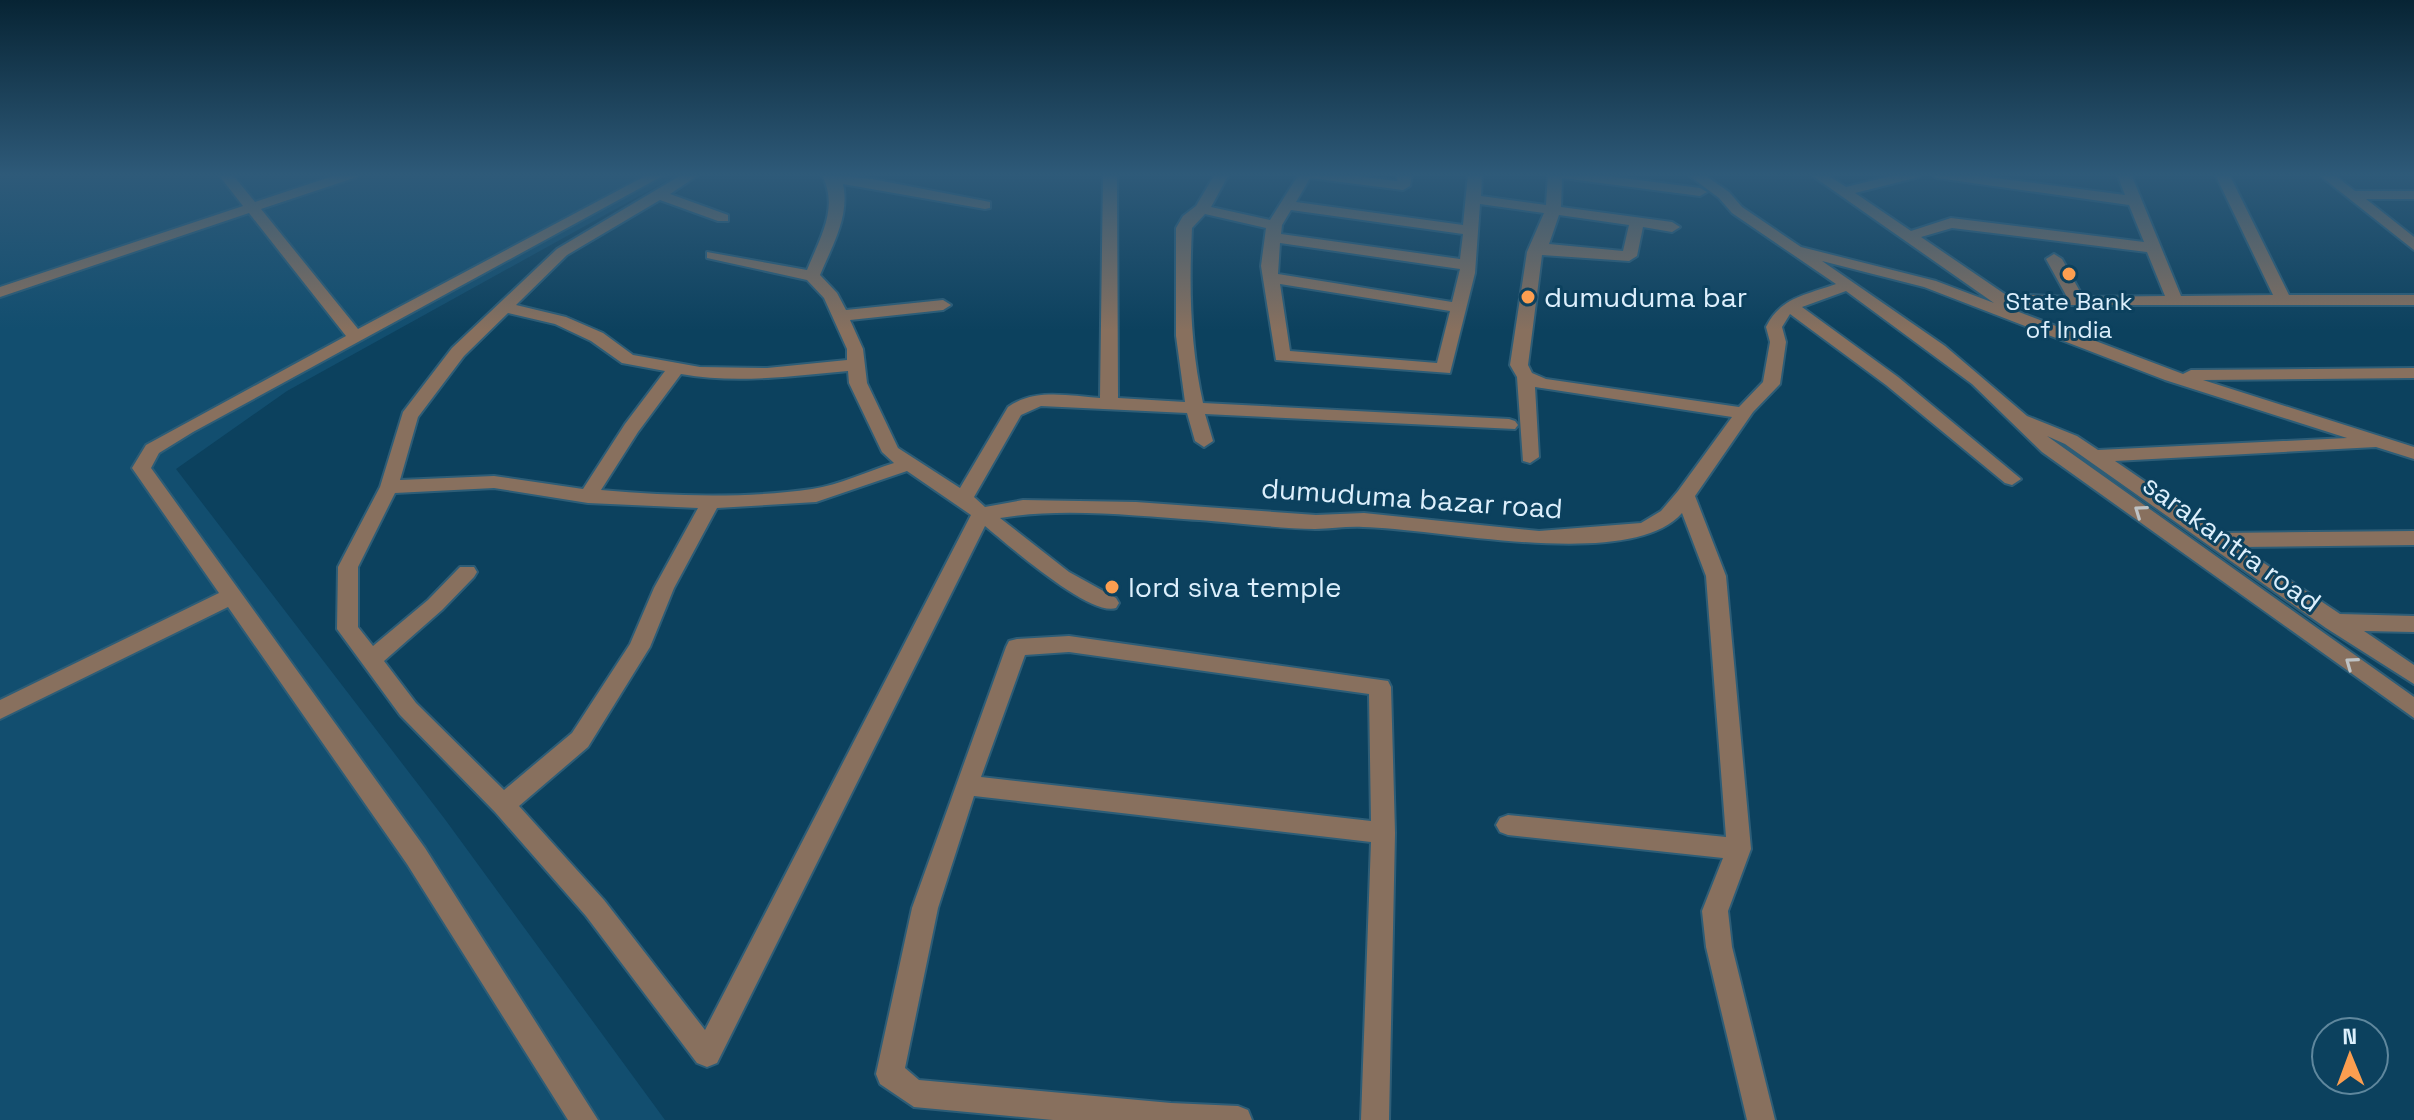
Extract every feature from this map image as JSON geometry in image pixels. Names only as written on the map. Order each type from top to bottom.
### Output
[{"type":"street","points":[[0,292],[195,226]]},
{"type":"street","points":[[267,226],[355,336]]},
{"type":"street","points":[[574,226],[355,336],[187,428],[152,449],[141,468],[234,595],[416,856],[584,1120]]},
{"type":"street","points":[[598,226],[562,252],[458,352],[409,416],[389,487],[348,567],[348,629],[408,709],[503,805],[595,908],[707,1054],[981,514]]},
{"type":"street","points":[[812,276],[830,226]]},
{"type":"street","points":[[1109,404],[1110,226]]},
{"type":"street","points":[[1185,226],[1180,294],[1194,410],[1204,441]]},
{"type":"street","points":[[1259,226],[1467,265]]},
{"type":"street","points":[[1277,226],[1271,278],[1282,356],[1444,369],[1459,308],[1471,226]]},
{"type":"street","points":[[1461,226],[1471,231]]},
{"type":"street","points":[[1530,457],[1526,377],[1519,365],[1539,249],[1547,226]]},
{"type":"street","points":[[1539,249],[1629,256],[1636,226]]},
{"type":"street","points":[[1667,226],[1672,227]]},
{"type":"street","points":[[1760,226],[1847,285]]},
{"type":"street","points":[[1895,226],[2003,306],[2031,300],[2414,300]]},
{"type":"street","points":[[1909,236],[1940,226]]},
{"type":"street","points":[[1978,226],[2155,248]]},
{"type":"street","points":[[2146,226],[2175,301]]},
{"type":"street","points":[[2247,226],[2283,300]]},
{"type":"street","points":[[2390,226],[2414,245]]},
{"type":"street","points":[[1790,247],[1891,271],[2003,306],[2171,376],[2414,453]]},
{"type":"street","points":[[712,255],[812,276],[831,296],[855,349],[858,383],[891,452],[963,499],[1062,577],[1109,603]]},
{"type":"street","points":[[2054,259],[2078,302]]},
{"type":"street","points":[[1271,278],[1459,308]]},
{"type":"street","points":[[1790,306],[1847,285]]},
{"type":"street","name":"sarakantra road","points":[[1847,285],[1937,350],[2021,418],[2048,448],[2414,709]]},
{"type":"street","points":[[840,316],[943,305]]},
{"type":"street","points":[[1790,306],[1892,381],[2012,479]]},
{"type":"street","name":"dumuduma bazar road","points":[[981,514],[1023,507],[1136,509],[1316,522],[1364,520],[1539,538],[1645,530],[1668,516],[1744,413],[1771,384],[1778,342],[1774,327],[1781,313],[1790,306]]},
{"type":"street","points":[[505,308],[560,320],[597,337],[628,359],[700,372],[767,373],[856,365]]},
{"type":"street","points":[[588,496],[631,428],[676,368]]},
{"type":"street","points":[[2171,376],[2414,373]]},
{"type":"street","points":[[1526,377],[1543,384],[1744,413]]},
{"type":"street","points":[[963,499],[1014,411],[1024,404],[1041,400],[1509,425]]},
{"type":"street","name":"sarakantra road","points":[[2021,418],[2071,440],[2414,676]]},
{"type":"street","points":[[2094,456],[2414,443]]},
{"type":"street","points":[[389,487],[494,482],[588,496],[711,501],[816,495],[910,464]]},
{"type":"street","points":[[1685,496],[1716,576],[1739,849],[1715,911],[1719,947],[1761,1120]]},
{"type":"street","points":[[503,805],[580,740],[639,647],[664,588],[711,501]]},
{"type":"street","points":[[2215,540],[2414,538]]},
{"type":"street","points":[[371,660],[467,572]]},
{"type":"street","points":[[0,710],[234,595]]},
{"type":"street","points":[[2333,622],[2414,624]]},
{"type":"street","points":[[1238,1120],[914,1093],[890,1074],[925,908],[1017,647],[1069,644],[1380,687],[1383,833],[1375,1120]]},
{"type":"street","points":[[966,785],[1383,833]]},
{"type":"street","points":[[1508,825],[1739,849]]},
{"type":"shaded area","points":[[0,226],[585,226],[287,391],[176,469],[444,818],[665,1120],[0,1120]]},
{"type":"place","name":"State Bank of India","points":[[2069,274]]},
{"type":"place","name":"dumuduma bar","points":[[1528,297]]},
{"type":"place","name":"lord siva temple","points":[[1112,587]]}]
